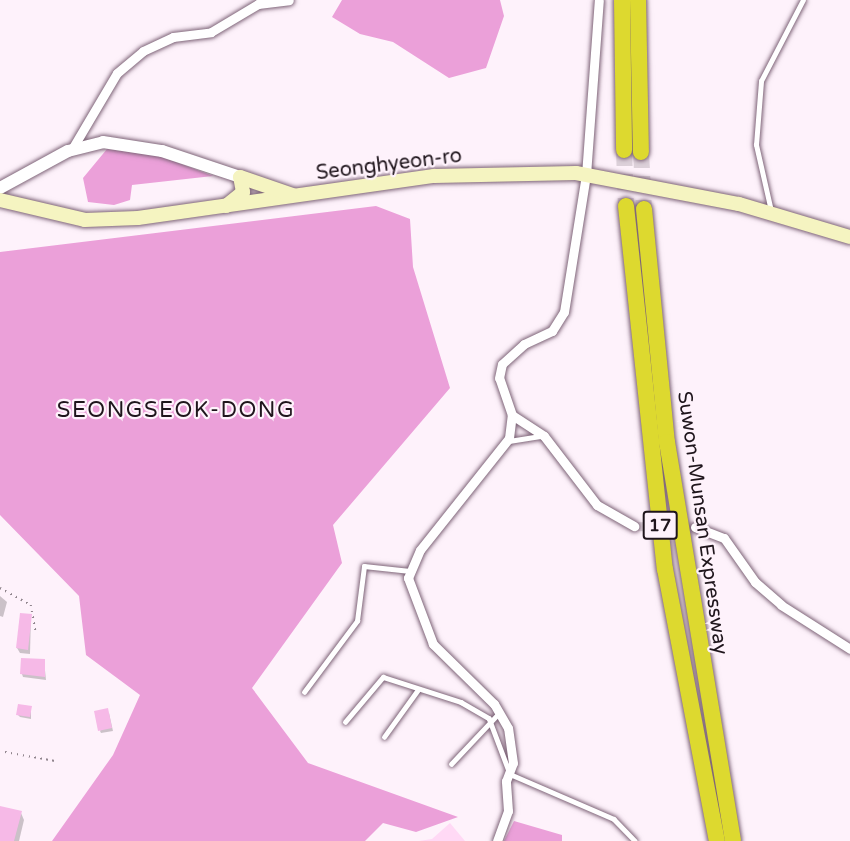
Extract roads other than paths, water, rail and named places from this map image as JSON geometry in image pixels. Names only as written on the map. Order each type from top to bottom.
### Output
[{"type":"highway","points":[[622,0],[624,150]]},
{"type":"highway","points":[[638,0],[641,152]]},
{"type":"highway","name":"Suwon-Munsan Expressway","points":[[626,207],[665,570],[717,841]]},
{"type":"highway","name":"Suwon-Munsan Expressway","points":[[644,209],[667,442],[733,841]]},
{"type":"main road","name":"Seonghyeon-ro","points":[[0,200],[85,220],[226,207],[434,176],[586,175],[771,214],[850,237]]},
{"type":"main road","points":[[226,207],[243,192],[240,177],[298,196]]},
{"type":"street","points":[[72,150],[117,73],[143,51],[173,37],[211,32],[258,4],[289,0]]},
{"type":"street","points":[[497,841],[508,811],[510,774],[508,728],[500,712],[433,644],[409,588],[410,571],[420,550],[506,442],[512,415],[500,371],[510,354],[552,331],[564,312],[586,175],[599,0]]},
{"type":"street","points":[[0,188],[72,150],[91,143],[125,143],[240,177]]},
{"type":"street","points":[[512,415],[544,436],[597,505],[634,526]]},
{"type":"street","points":[[695,527],[724,538],[755,582],[781,605],[850,649]]},
{"type":"lane","points":[[771,214],[756,145],[761,81],[803,0]]},
{"type":"lane","points":[[506,442],[544,436]]},
{"type":"lane","points":[[304,692],[357,621],[364,566],[410,571]]},
{"type":"lane","points":[[345,722],[378,679],[467,705],[490,723],[510,774],[614,819],[635,841]]},
{"type":"lane","points":[[384,737],[417,691]]},
{"type":"lane","points":[[452,764],[500,712]]},
{"type":"tunnel","points":[[624,150],[626,206]]},
{"type":"tunnel","points":[[641,152],[644,209]]},
{"type":"tunnel","points":[[634,526],[684,527]]},
{"type":"district","name":"SEONGSEOK-DONG","points":[[176,411]]}]
